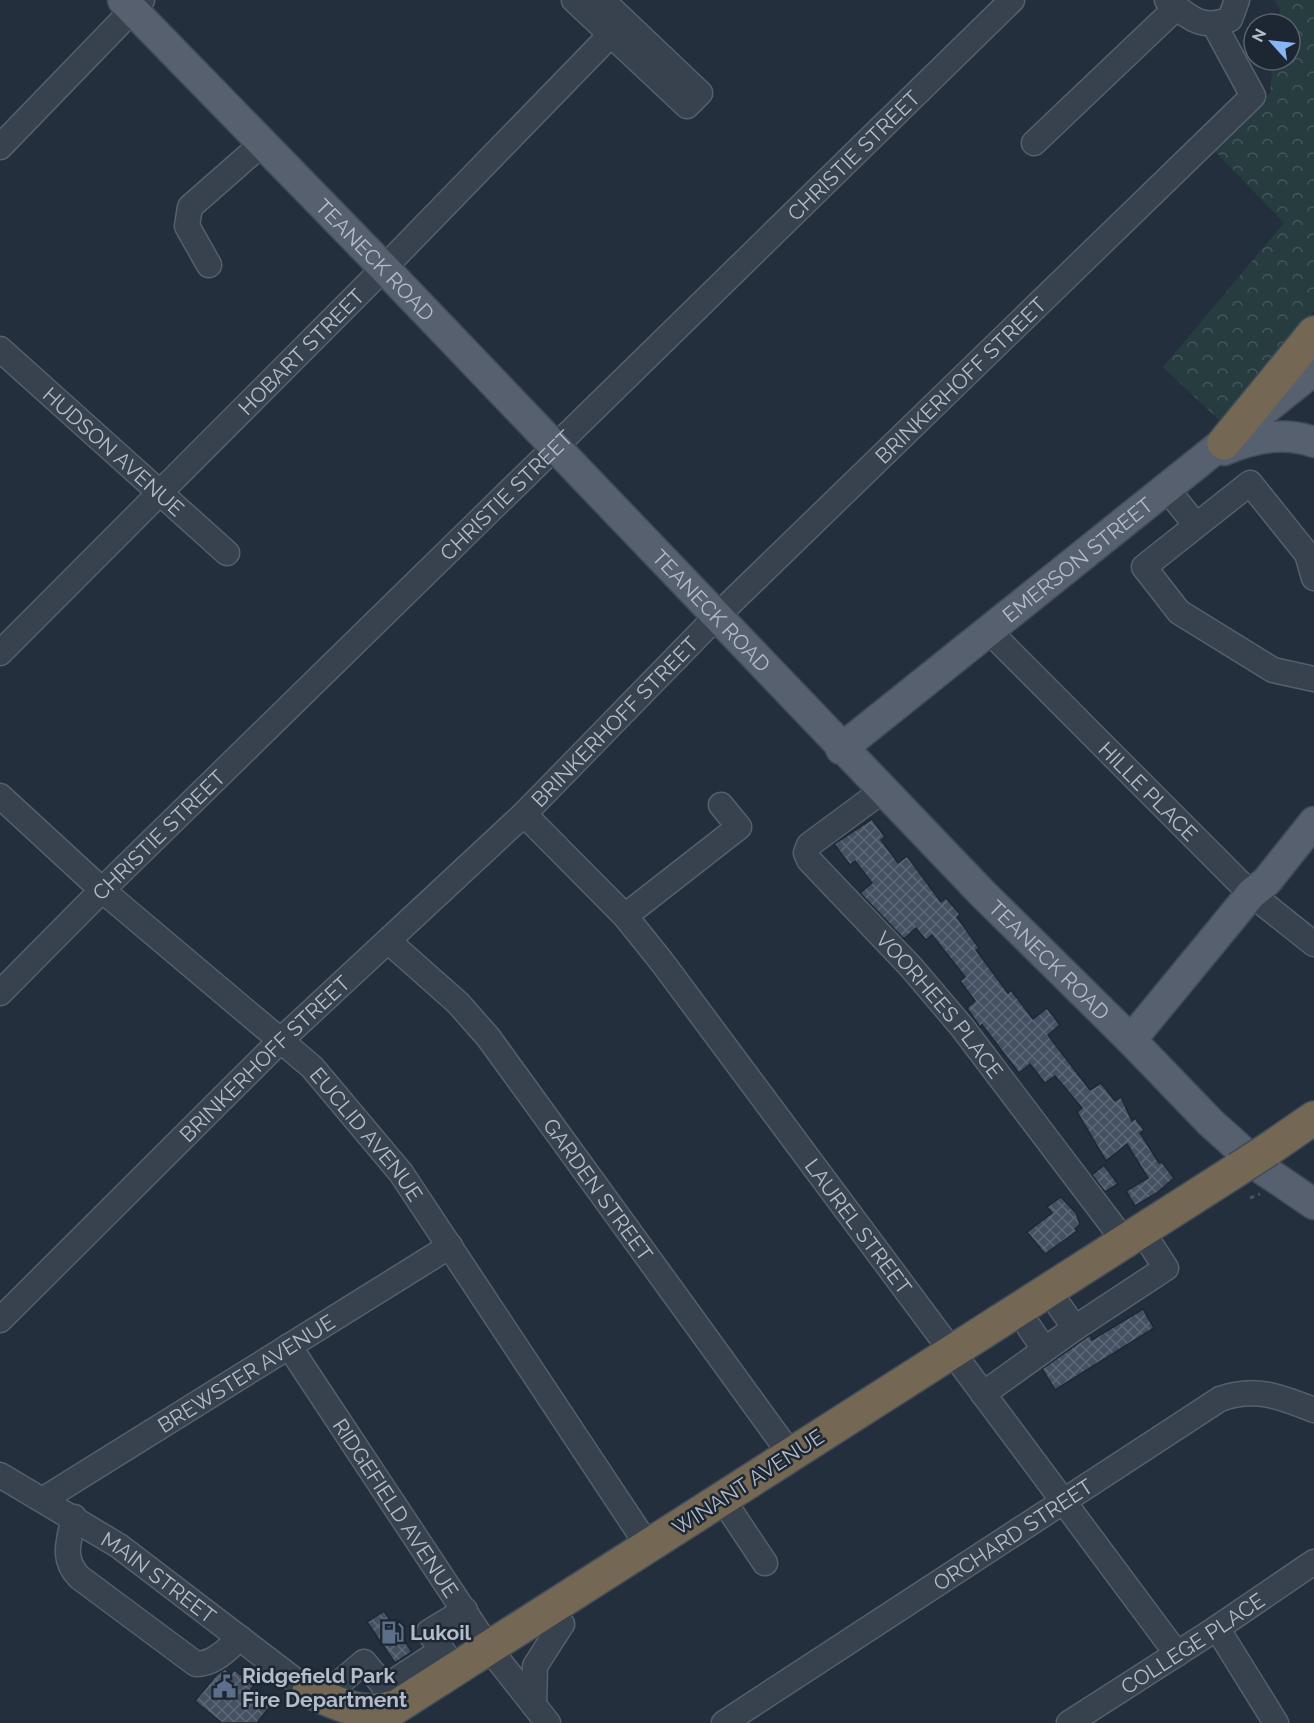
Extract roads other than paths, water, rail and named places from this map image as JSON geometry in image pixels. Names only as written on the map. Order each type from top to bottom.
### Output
[{"type":"highway","points":[[1212,452],[1314,333]]},
{"type":"highway","points":[[1139,1245],[1276,1155],[1314,1118]]},
{"type":"highway","points":[[1276,1155],[1314,1140]]},
{"type":"highway","name":"WINANT AVENUE","points":[[399,1713],[495,1655],[648,1546],[790,1455],[958,1360],[1036,1338],[1067,1317],[1139,1245]]},
{"type":"highway","name":"WINANT AVENUE","points":[[399,1713],[448,1660],[495,1655],[562,1624],[733,1515],[958,1360],[1139,1245]]},
{"type":"highway","points":[[319,1704],[359,1711],[399,1713]]},
{"type":"main road","name":"TEANECK ROAD","points":[[133,3],[263,143],[555,446],[882,791],[1211,1123],[1252,1161],[1314,1204]]},
{"type":"main road","name":"EMERSON STREET","points":[[842,749],[1314,370]]},
{"type":"main road","points":[[1212,452],[1266,437],[1294,436],[1314,442]]},
{"type":"main road","points":[[1131,1040],[1251,894],[1267,881],[1314,822]]},
{"type":"street","points":[[574,0],[617,29],[693,99]]},
{"type":"street","points":[[602,0],[617,29]]},
{"type":"street","name":"CHRISTIE STREET","points":[[0,993],[102,890],[1012,0]]},
{"type":"street","points":[[1034,143],[1172,4],[1191,19],[1215,26],[1230,19],[1237,0]]},
{"type":"street","points":[[0,147],[133,3]]},
{"type":"street","name":"BRINKERHOFF STREET","points":[[0,1320],[281,1040],[524,814],[717,616],[1252,96],[1215,26]]},
{"type":"street","name":"HOBART STREET","points":[[0,654],[384,268],[617,29]]},
{"type":"street","points":[[209,265],[187,226],[189,207],[263,143]]},
{"type":"street","name":"HUDSON AVENUE","points":[[0,349],[158,494],[227,553]]},
{"type":"street","points":[[1314,578],[1307,554],[1250,483],[1144,567],[1179,612],[1273,670],[1314,679]]},
{"type":"street","points":[[1166,488],[1196,525]]},
{"type":"street","name":"HILLE PLACE","points":[[989,631],[1251,894],[1314,944]]},
{"type":"street","name":"VOORHEES PLACE","points":[[882,791],[809,845],[806,853],[809,860],[899,953],[1139,1245]]},
{"type":"street","name":"EUCLID AVENUE","points":[[0,796],[102,890],[312,1067],[401,1173],[648,1546]]},
{"type":"street","points":[[625,916],[739,827],[721,805]]},
{"type":"street","name":"LAUREL STREET","points":[[524,814],[625,916],[1177,1654]]},
{"type":"street","name":"GARDEN STREET","points":[[388,941],[458,1003],[488,1037],[790,1455]]},
{"type":"street","name":"BREWSTER AVENUE","points":[[44,1499],[450,1246]]},
{"type":"street","points":[[983,1394],[1036,1338]]},
{"type":"street","name":"RIDGEFIELD AVENUE","points":[[289,1346],[495,1655],[541,1714]]},
{"type":"street","name":"ORCHARD STREET","points":[[724,1723],[1220,1399],[1236,1393],[1271,1394],[1314,1410]]},
{"type":"street","name":"MAIN STREET","points":[[0,1475],[44,1499],[119,1546],[240,1638],[319,1704]]},
{"type":"street","points":[[733,1515],[765,1563]]},
{"type":"street","points":[[74,1517],[67,1555],[69,1567],[79,1577],[196,1665],[204,1664],[222,1655],[240,1638]]},
{"type":"street","name":"COLLEGE PLACE","points":[[1069,1723],[1217,1629],[1314,1562]]},
{"type":"street","points":[[448,1660],[429,1632],[465,1610]]},
{"type":"street","points":[[541,1714],[535,1666],[562,1624]]},
{"type":"street","points":[[1217,1629],[1276,1723]]},
{"type":"street","points":[[319,1704],[364,1662],[399,1713]]},
{"type":"place","name":"Lukoil","points":[[392,1632]]},
{"type":"place","name":"Ridgefield Park Fire Department","points":[[224,1687]]}]
